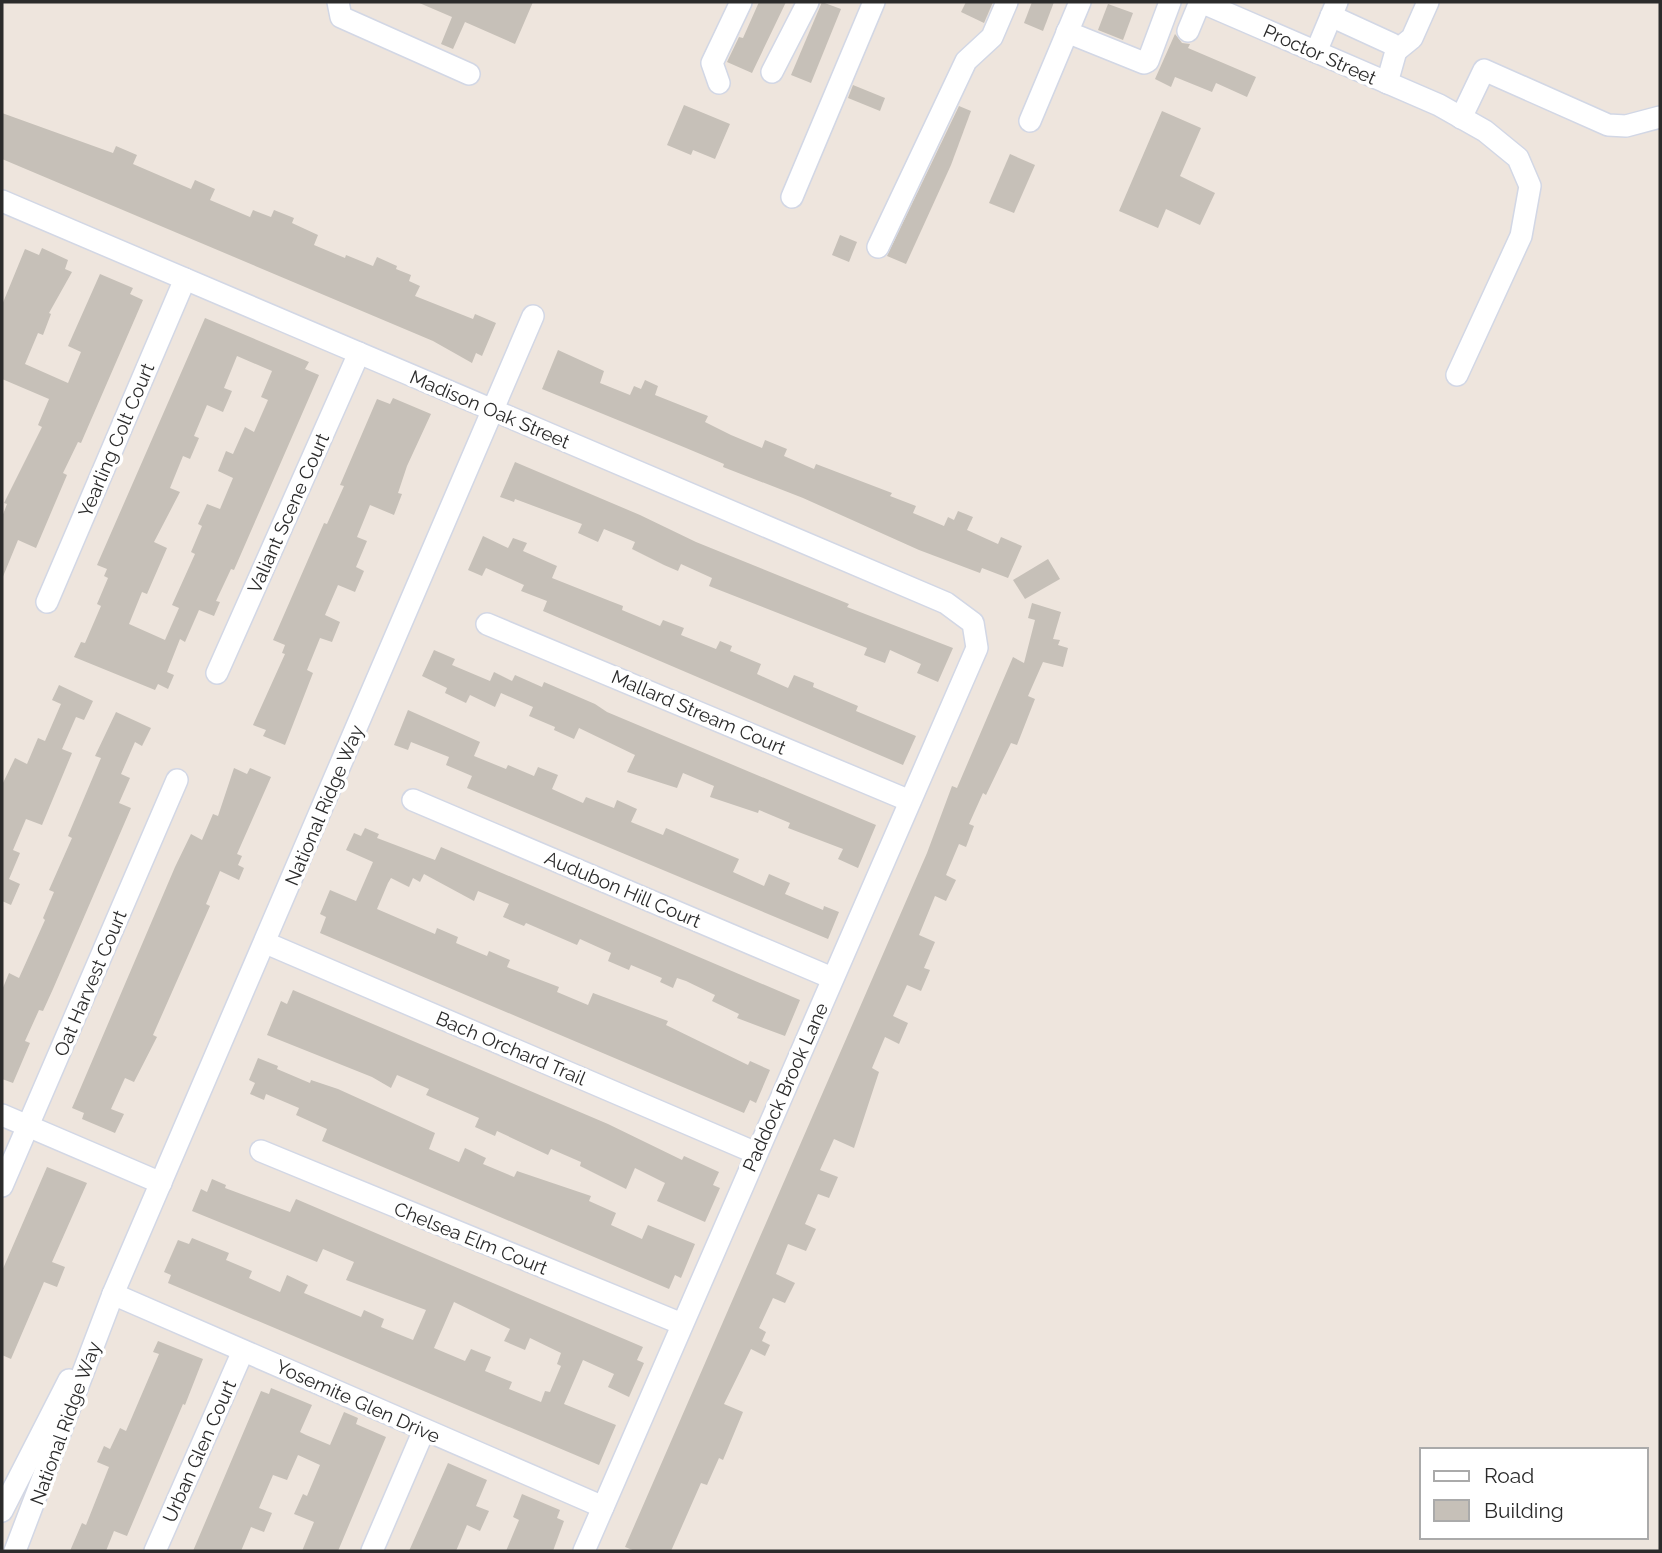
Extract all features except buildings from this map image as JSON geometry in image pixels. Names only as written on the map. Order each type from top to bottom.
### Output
[{"type":"street","points":[[338,2],[341,17],[469,74]]},
{"type":"street","points":[[719,83],[712,63],[741,2]]},
{"type":"street","points":[[772,72],[808,2]]},
{"type":"street","points":[[792,197],[874,2]]},
{"type":"street","points":[[877,247],[960,72],[974,52],[992,37],[1007,2]]},
{"type":"street","points":[[1030,121],[1080,2]]},
{"type":"street","points":[[1067,32],[1143,63],[1148,61],[1170,2]]},
{"type":"street","points":[[1188,31],[1201,2]]},
{"type":"street","name":"Proctor Street","points":[[1201,2],[1439,105],[1485,131],[1518,158],[1530,186],[1521,236],[1457,375]]},
{"type":"street","points":[[1387,83],[1396,51],[1412,38],[1428,2]]},
{"type":"street","points":[[1316,52],[1334,9],[1392,44],[1396,51]]},
{"type":"street","points":[[1461,118],[1484,70],[1608,125],[1626,126],[1660,117]]},
{"type":"street","name":"Madison Oak Street","points":[[4,209],[185,279],[492,409],[946,603],[973,623]]},
{"type":"street","name":"Yearling Colt Court","points":[[47,602],[185,279]]},
{"type":"street","name":"National Ridge Way","points":[[15,1551],[113,1294],[533,316]]},
{"type":"street","name":"Valiant Scene Court","points":[[217,673],[359,354]]},
{"type":"street","name":"Paddock Brook Lane","points":[[584,1551],[977,648],[973,623]]},
{"type":"street","name":"Mallard Stream Court","points":[[487,624],[910,801]]},
{"type":"street","name":"Oat Harvest Court","points":[[2,1186],[177,780]]},
{"type":"street","name":"Audubon Hill Court","points":[[413,800],[832,978]]},
{"type":"street","name":"Bach Orchard Trail","points":[[266,943],[756,1153]]},
{"type":"street","points":[[2,1115],[161,1183]]},
{"type":"street","name":"Chelsea Elm Court","points":[[261,1151],[681,1324]]},
{"type":"street","name":"National Ridge Way","points":[[2,1511],[113,1294]]},
{"type":"street","name":"Yosemite Glen Drive","points":[[113,1294],[603,1507]]},
{"type":"street","name":"Urban Glen Court","points":[[155,1551],[243,1351]]},
{"type":"street","points":[[372,1551],[424,1430]]}]
